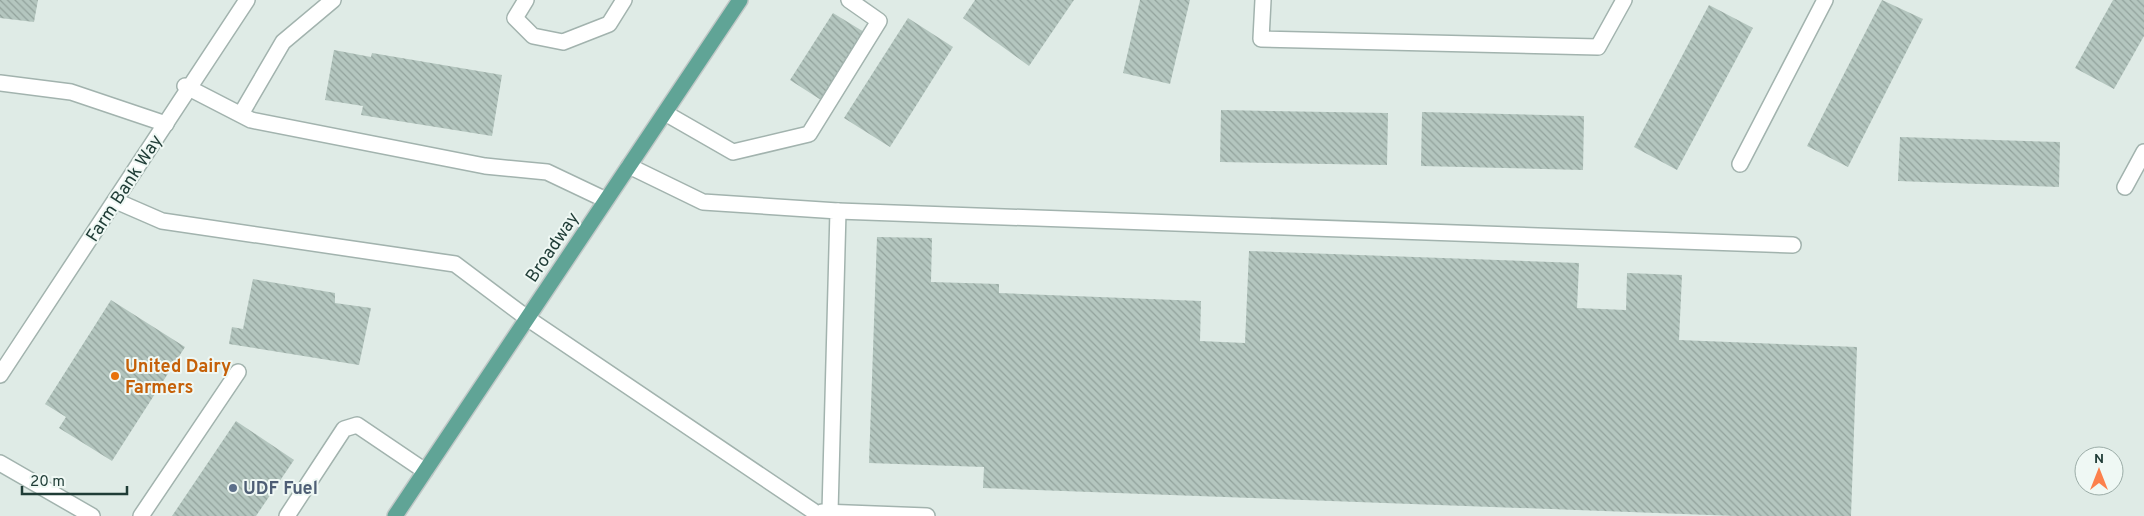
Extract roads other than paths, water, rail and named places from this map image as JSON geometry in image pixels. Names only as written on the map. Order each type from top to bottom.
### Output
[{"type":"main road","name":"Broadway","points":[[395,516],[740,0]]},
{"type":"street","name":"Farm Bank Way","points":[[0,376],[166,124],[187,87],[247,0]]},
{"type":"street","points":[[241,114],[283,42],[333,0]]},
{"type":"street","points":[[526,0],[515,18],[533,36],[563,42],[609,24],[624,0]]},
{"type":"street","points":[[664,113],[733,152],[809,134],[879,21],[849,0]]},
{"type":"street","points":[[1263,0],[1262,39],[1598,48],[1624,0]]},
{"type":"street","points":[[1740,164],[1825,0]]},
{"type":"street","points":[[0,83],[71,92],[166,124]]},
{"type":"street","points":[[187,87],[251,120],[485,166],[548,172],[606,200]]},
{"type":"street","points":[[2125,187],[2144,152]]},
{"type":"street","points":[[629,166],[703,202],[838,210],[1793,245]]},
{"type":"street","points":[[116,201],[162,221],[455,264],[527,318],[811,514],[830,512],[927,516]]},
{"type":"street","points":[[830,512],[838,210]]},
{"type":"street","points":[[141,516],[238,372]]},
{"type":"street","points":[[287,516],[344,429],[357,425],[426,471]]},
{"type":"street","points":[[0,463],[92,516]]},
{"type":"place","name":"United Dairy Farmers","points":[[115,376]]},
{"type":"place","name":"UDF Fuel","points":[[233,488]]}]
